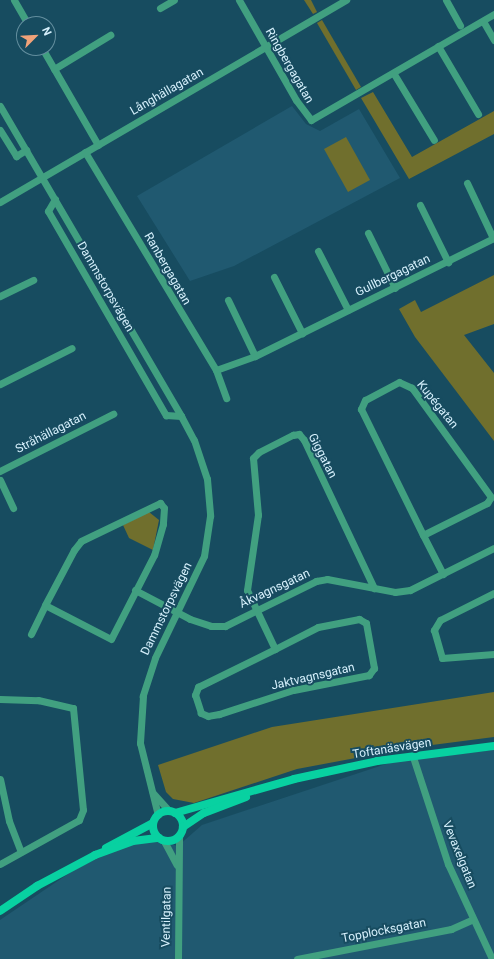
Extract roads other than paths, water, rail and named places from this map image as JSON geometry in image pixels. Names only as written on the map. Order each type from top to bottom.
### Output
[{"type":"street","points":[[14,0],[23,16]]},
{"type":"street","points":[[160,8],[174,0]]},
{"type":"street","name":"Ringbergagatan","points":[[239,0],[304,114],[311,120],[394,74],[438,46],[494,14]]},
{"type":"street","name":"Långhällagatan","points":[[0,202],[346,0]]},
{"type":"street","points":[[446,0],[460,25]]},
{"type":"street","points":[[483,21],[494,40]]},
{"type":"street","points":[[54,69],[110,35]]},
{"type":"street","points":[[438,46],[478,114]]},
{"type":"street","points":[[47,56],[98,145]]},
{"type":"street","points":[[394,74],[434,140]]},
{"type":"street","name":"Dammstorpsvägen","points":[[0,106],[181,416],[201,460],[210,516],[204,556],[179,612],[155,658],[143,696],[140,742],[158,815]]},
{"type":"street","points":[[0,130],[16,156],[26,150]]},
{"type":"street","name":"Ranbergagatan","points":[[85,152],[216,370],[226,398]]},
{"type":"street","name":"Gullbergagatan","points":[[216,370],[254,356],[448,262],[494,238],[467,183]]},
{"type":"street","name":"Dammstorpsvägen","points":[[55,199],[48,211],[166,416],[181,416]]},
{"type":"street","name":"Gullbergagatan","points":[[420,205],[448,262]]},
{"type":"street","points":[[368,233],[395,288]]},
{"type":"street","name":"Gullbergagatan","points":[[318,251],[348,310]]},
{"type":"street","points":[[274,277],[302,333]]},
{"type":"street","points":[[0,296],[33,280]]},
{"type":"street","points":[[228,300],[254,356]]},
{"type":"street","points":[[0,384],[72,348]]},
{"type":"street","name":"Kupégatan","points":[[423,535],[487,503],[491,497],[412,388],[399,382],[365,400],[362,409],[423,535],[443,574]]},
{"type":"street","name":"Stråhällagatan","points":[[0,471],[113,414]]},
{"type":"street","name":"Giggatan","points":[[256,609],[247,590],[258,515],[253,458],[293,435],[299,434],[304,440],[374,588]]},
{"type":"street","points":[[0,480],[13,508]]},
{"type":"street","points":[[31,634],[45,605],[81,541],[160,503],[164,508],[160,539],[111,639],[45,605]]},
{"type":"street","name":"Åkvagnsgatan","points":[[135,590],[211,626],[225,626],[256,609],[316,581],[327,579],[374,588],[410,590],[494,548]]},
{"type":"street","points":[[494,593],[440,620],[434,630],[442,658],[494,654]]},
{"type":"street","points":[[256,609],[275,649]]},
{"type":"street","name":"Jaktvagnsgatan","points":[[359,619],[366,623],[374,668],[369,675],[293,690],[219,714],[208,716],[202,713],[195,695],[198,687],[275,649],[318,627],[359,619]]},
{"type":"street","points":[[0,699],[38,700],[73,708],[83,816],[0,864]]},
{"type":"street","name":"Toftanäsvägen","points":[[158,815],[294,779],[413,757],[494,746]]},
{"type":"street","name":"Vevaxelgatan","points":[[413,757],[446,858],[492,959]]},
{"type":"street","points":[[0,779],[9,821],[21,852]]},
{"type":"street","name":"Toftanäsvägen","points":[[183,827],[204,813],[294,779]]},
{"type":"street","name":"Dammstorpsvägen","points":[[151,791],[172,812]]},
{"type":"street","points":[[95,855],[133,841],[161,840],[179,836],[183,827],[172,812]]},
{"type":"street","points":[[1,909],[153,823],[158,815]]},
{"type":"street","points":[[153,823],[161,840]]},
{"type":"street","name":"Ventilgatan","points":[[178,959],[179,836]]},
{"type":"street","name":"Ventilgatan","points":[[161,840],[171,849],[179,875]]},
{"type":"street","name":"Topplocksgatan","points":[[297,959],[451,929],[473,919]]}]
